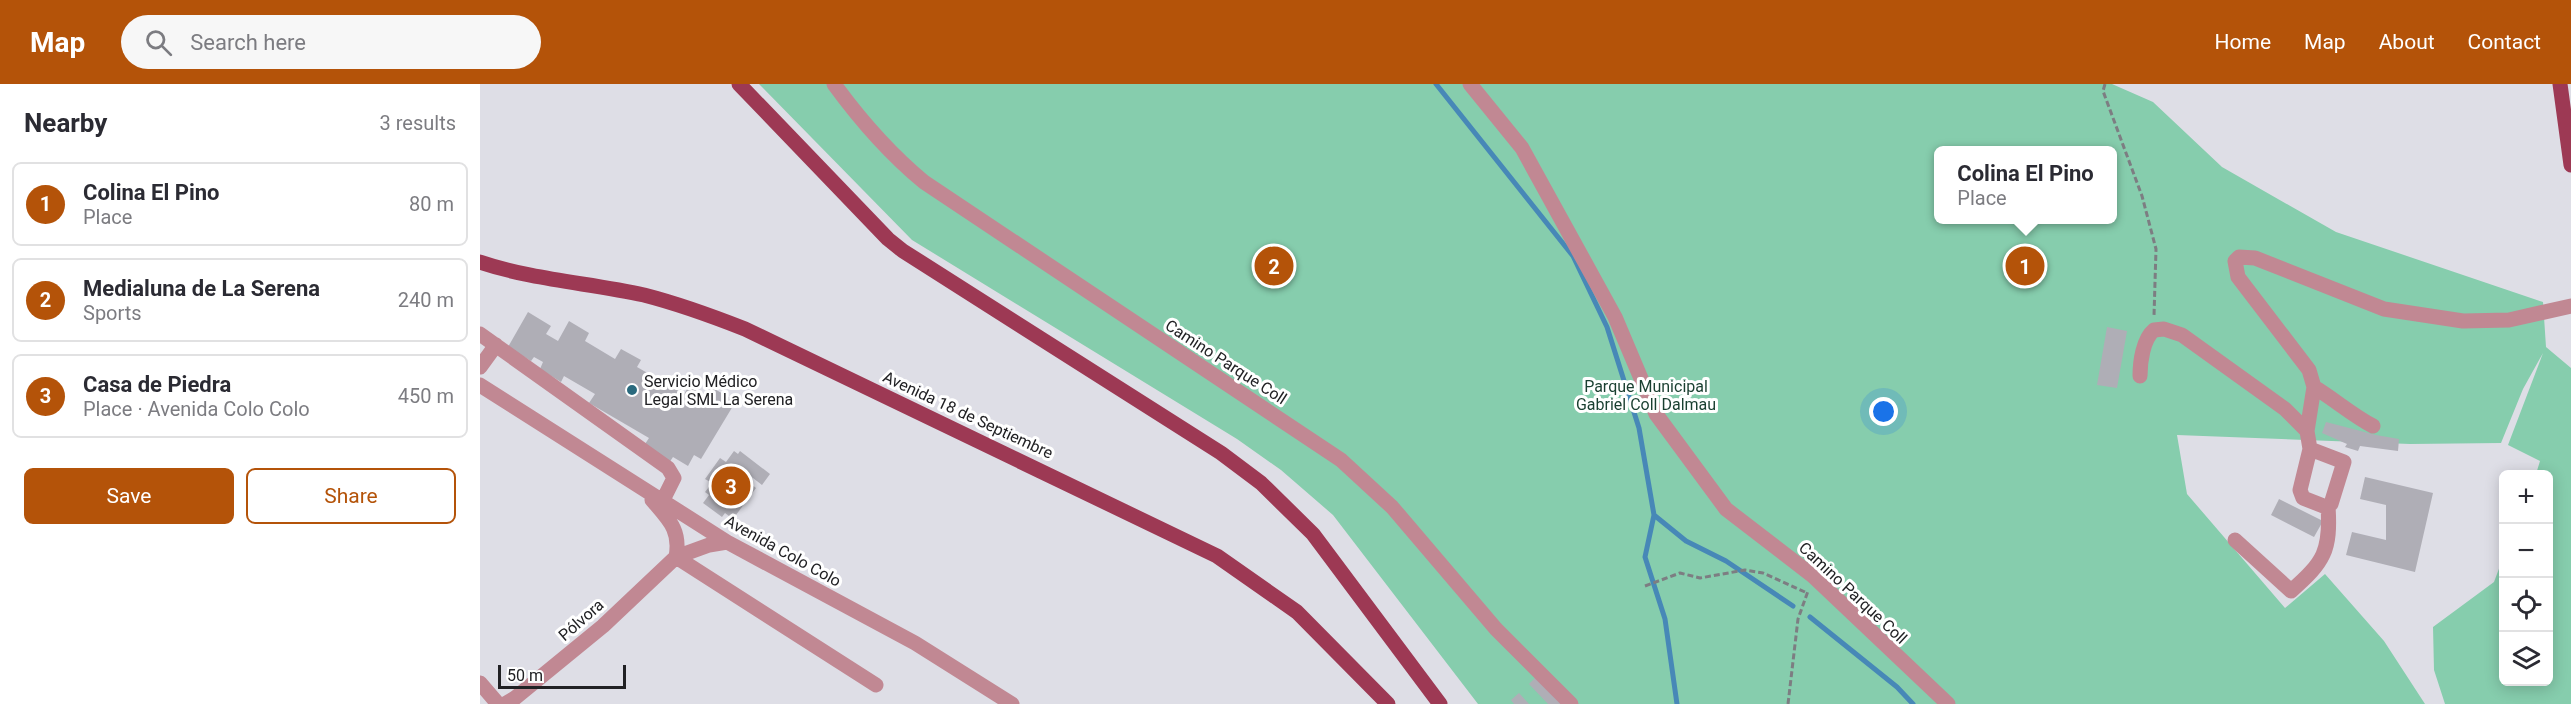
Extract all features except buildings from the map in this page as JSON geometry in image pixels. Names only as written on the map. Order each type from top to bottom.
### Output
[{"type":"main road","points":[[739,84],[903,252],[1221,453],[1280,500],[1312,534],[1440,704]]},
{"type":"main road","points":[[2560,84],[2571,165]]},
{"type":"main road","name":"Avenida 18 de Septiembre","points":[[480,262],[513,271],[643,295],[704,313],[745,329],[1113,504],[1217,556],[1266,588],[1298,612],[1388,704]]},
{"type":"street","name":"Camino Parque Coll","points":[[834,84],[862,122],[893,156],[924,182],[1341,460],[1392,507],[1496,629],[1571,704]]},
{"type":"street","name":"Camino Parque Coll","points":[[1470,84],[1522,148],[1615,317],[1656,414],[1726,509],[1813,576],[1948,704]]},
{"type":"street","points":[[2328,506],[2302,498],[2300,490],[2310,449],[2307,431],[2314,387],[2309,370],[2238,277],[2235,261],[2239,257],[2255,258],[2384,309],[2463,321],[2509,320],[2571,306]]},
{"type":"street","points":[[2140,376],[2148,335],[2154,330],[2164,329],[2182,335],[2285,409],[2307,431]]},
{"type":"street","points":[[480,334],[668,468],[674,478],[662,502]]},
{"type":"street","points":[[480,367],[496,345]]},
{"type":"street","name":"Avenida Colo Colo","points":[[480,385],[727,542],[915,643],[1012,704]]},
{"type":"street","points":[[2314,387],[2339,401],[2357,418],[2373,426]]},
{"type":"street","points":[[2235,540],[2291,591],[2314,571],[2326,549],[2330,530],[2328,506],[2331,504],[2343,462],[2310,449]]},
{"type":"street","points":[[643,490],[669,520],[679,541],[676,557],[876,685]]},
{"type":"street","name":"Pólvora","points":[[504,704],[515,698],[603,626],[676,557],[709,545],[727,542]]},
{"type":"street","points":[[480,683],[498,704]]},
{"type":"path","points":[[2105,84],[2103,90],[2142,195],[2156,249],[2154,330]]},
{"type":"path","points":[[1645,586],[1680,573],[1700,578],[1745,570],[1763,573],[1807,593]]},
{"type":"path","points":[[1788,704],[1798,619],[1813,576]]},
{"type":"green space","name":"Parque Municipal Gabriel Coll Dalmau","points":[[759,84],[2112,84],[2153,102],[2222,167],[2336,232],[2543,302],[2546,347],[2571,368],[2571,704],[2445,704],[2434,670],[2433,627],[2494,582],[2499,569],[2499,686],[2553,686],[2553,470],[2537,470],[2540,461],[2508,445],[2543,353],[2523,389],[2501,443],[2410,444],[2177,435],[2187,494],[2285,608],[2325,574],[2384,641],[2425,704],[1478,704],[1333,515],[1281,470],[1237,439],[912,240]]},
{"type":"waterway","points":[[1436,84],[1573,256],[1607,327],[1639,428],[1654,515],[1645,557],[1665,619],[1677,704]]},
{"type":"waterway","points":[[1654,515],[1686,541],[1726,561],[1793,606]]},
{"type":"waterway","points":[[1810,617],[1897,687],[1913,704]]},
{"type":"place","name":"Medialuna de La Serena","points":[[1274,266]]},
{"type":"place","name":"Colina El Pino","points":[[2025,266]]},
{"type":"place","name":"Servicio Médico Legal SML La Serena","points":[[632,390]]},
{"type":"place","name":"Casa de Piedra","points":[[731,486]]}]
